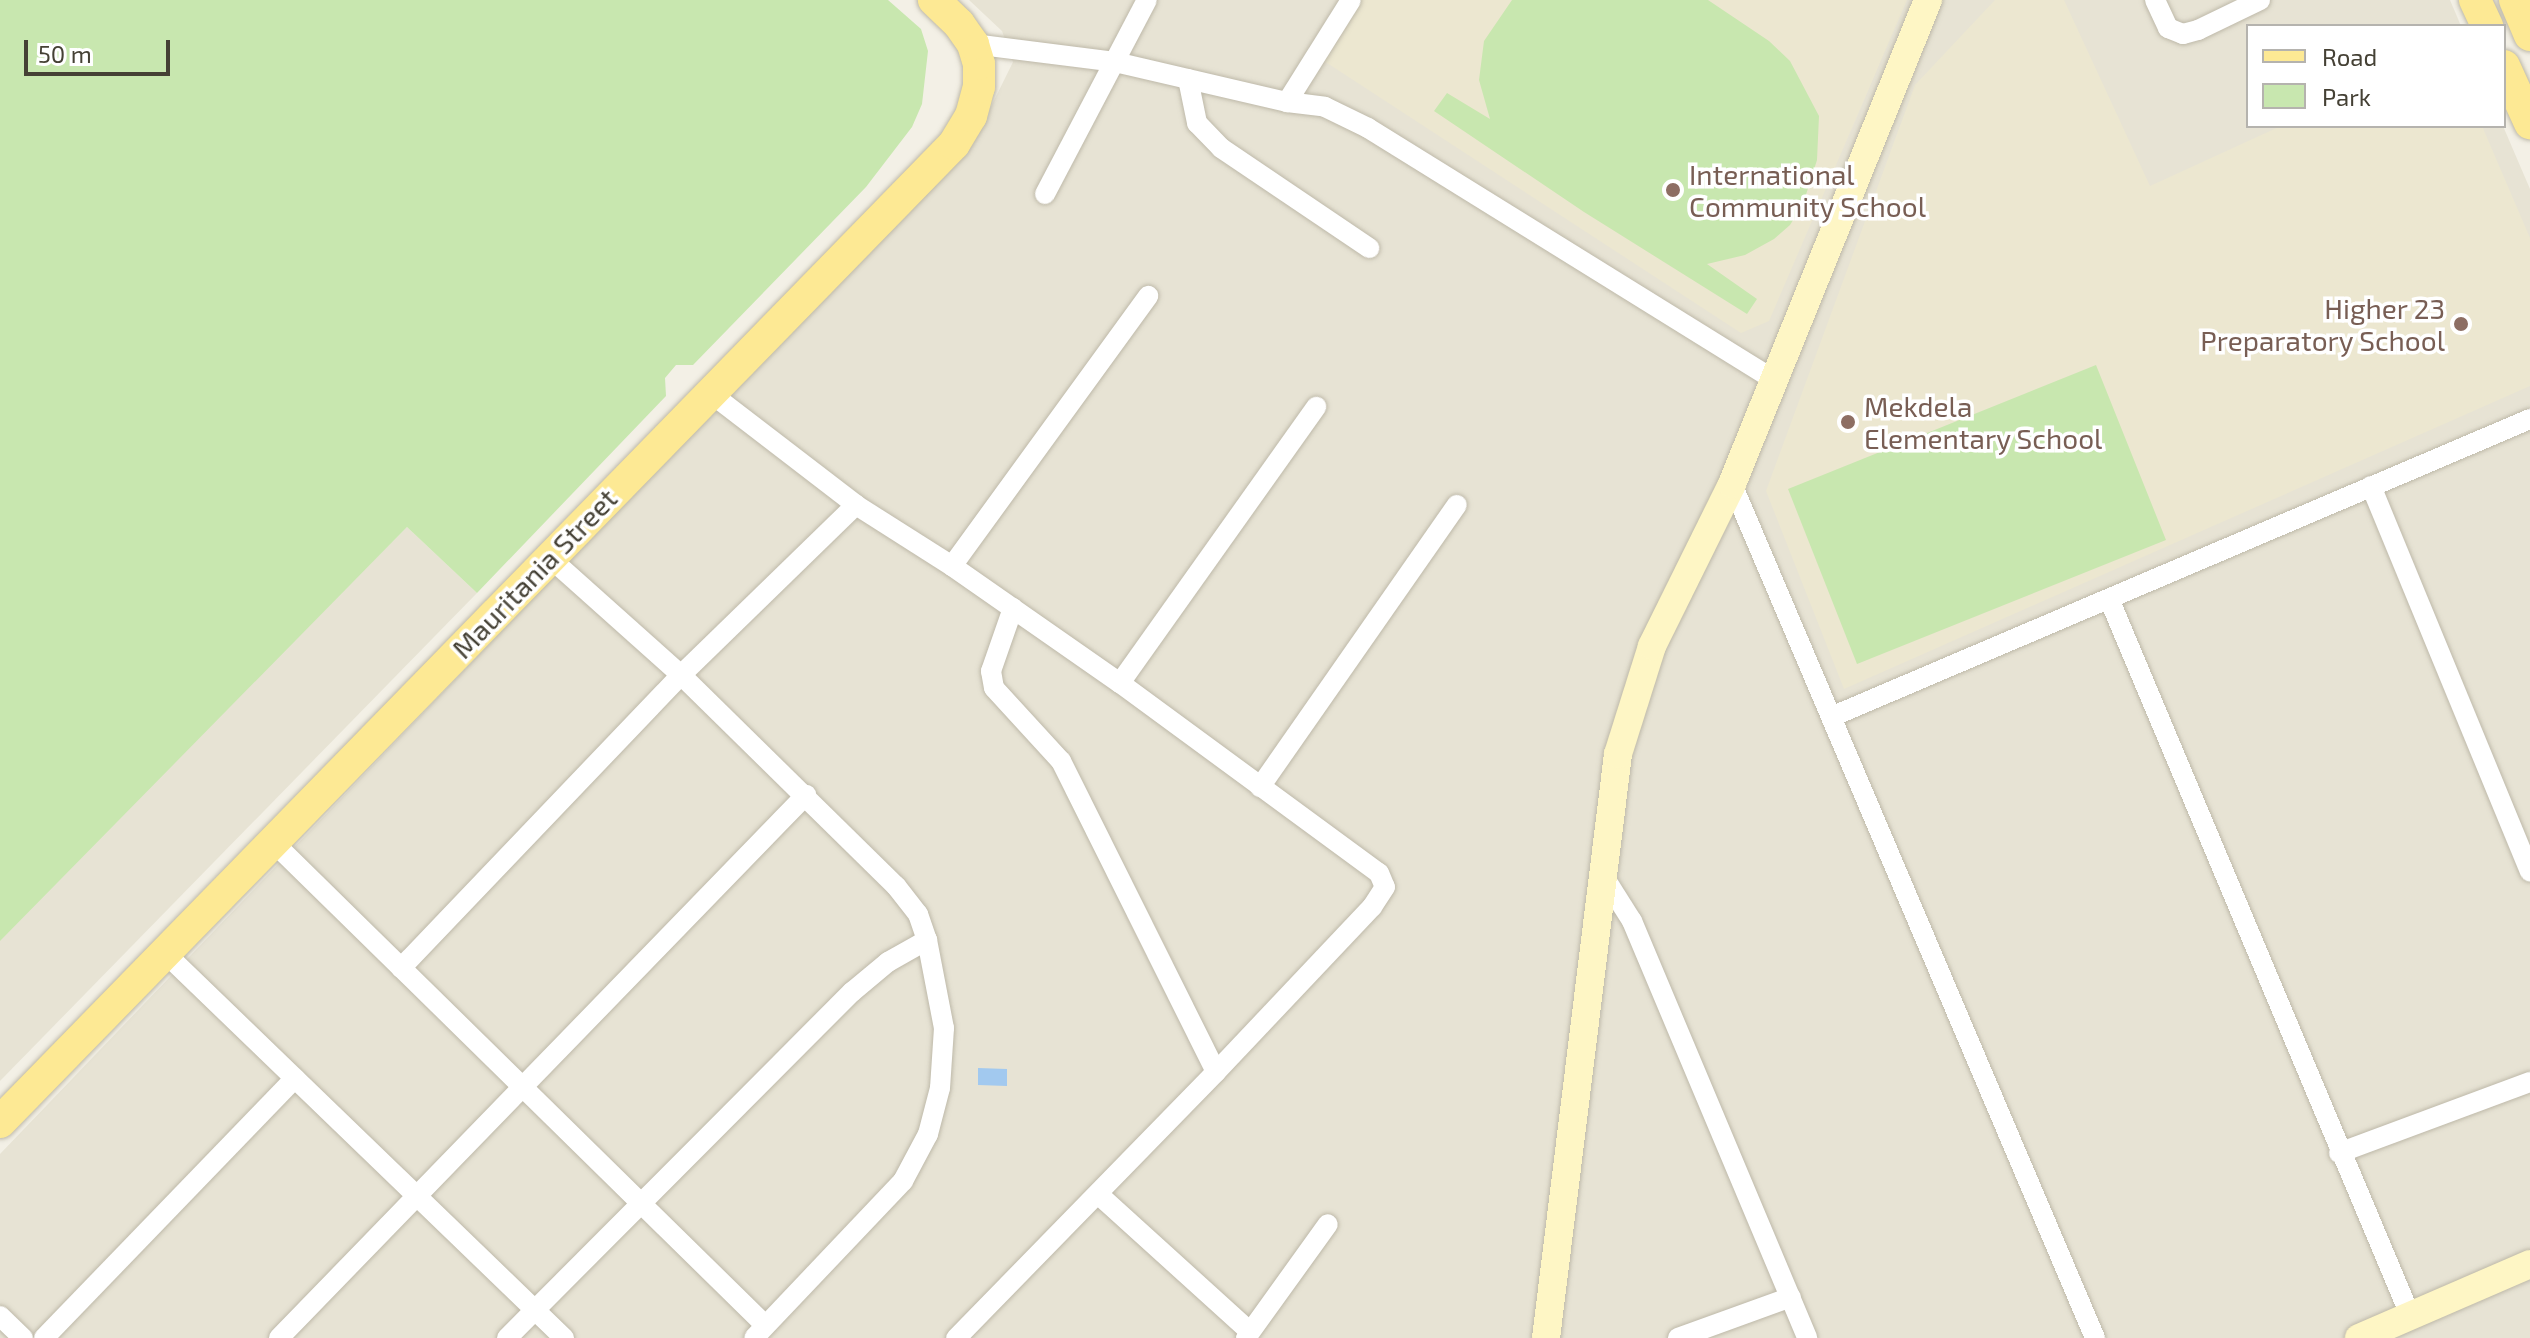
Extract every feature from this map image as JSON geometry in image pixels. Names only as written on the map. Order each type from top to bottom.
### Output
[{"type":"main road","points":[[934,0],[959,24],[973,44]]},
{"type":"main road","points":[[2475,0],[2486,24]]},
{"type":"main road","points":[[2515,0],[2530,35]]},
{"type":"main road","name":"Mauritania Street","points":[[0,1122],[954,144],[971,116],[979,87],[979,64],[973,44]]},
{"type":"main road","points":[[2506,70],[2530,123]]},
{"type":"street","points":[[1045,194],[1147,0]]},
{"type":"street","points":[[1287,102],[1351,0]]},
{"type":"street","points":[[1546,1338],[1601,872],[1618,754],[1652,646],[1732,484],[1928,0]]},
{"type":"street","points":[[2155,0],[2168,28],[2183,34],[2260,0]]},
{"type":"street","points":[[973,44],[1115,62],[1287,102],[1325,107],[1368,128],[1774,380]]},
{"type":"street","points":[[1188,79],[1197,123],[1221,148],[1369,248]]},
{"type":"street","points":[[952,566],[1148,296]]},
{"type":"street","points":[[709,392],[856,505],[952,566],[1120,683],[1379,873],[1385,887],[1372,907],[1216,1072],[956,1338]]},
{"type":"street","points":[[1120,683],[1316,407]]},
{"type":"street","points":[[1831,717],[2110,601],[2530,419]]},
{"type":"street","points":[[1732,484],[2095,1338]]},
{"type":"street","points":[[2371,486],[2530,871]]},
{"type":"street","points":[[401,968],[681,675],[856,505]]},
{"type":"street","points":[[1260,787],[1457,505]]},
{"type":"street","points":[[272,841],[642,1204],[759,1332],[903,1181],[928,1134],[940,1088],[944,1028],[927,940],[918,914],[896,886],[681,675],[549,557]]},
{"type":"street","points":[[2110,601],[2339,1153],[2410,1315]]},
{"type":"street","points":[[1013,608],[991,671],[994,688],[1061,761],[1216,1072]]},
{"type":"street","points":[[279,1338],[806,795]]},
{"type":"street","points":[[1601,872],[1632,921],[1807,1338]]},
{"type":"street","points":[[507,1338],[852,992],[888,962],[927,940]]},
{"type":"street","points":[[164,952],[564,1338]]},
{"type":"street","points":[[44,1338],[295,1078]]},
{"type":"street","points":[[2339,1153],[2530,1082]]},
{"type":"street","points":[[1098,1194],[1248,1335],[1328,1224]]},
{"type":"street","points":[[2359,1338],[2530,1264]]},
{"type":"street","points":[[1678,1338],[1791,1297]]},
{"type":"street","points":[[0,1316],[23,1338]]},
{"type":"shaded area","points":[[969,0],[2450,0],[2460,24],[2246,24],[2246,128],[2504,128],[2530,189],[2530,1338],[0,1338],[0,1154],[976,137],[1013,62],[1002,31]]},
{"type":"shaded area","name":"International Community School","points":[[1359,0],[1907,0],[1769,321],[1741,333],[1321,59]]},
{"type":"shaded area","points":[[1995,0],[2064,0],[2150,186],[2277,128],[2483,128],[2530,238],[2530,386],[1844,689],[1766,491],[1915,85]]},
{"type":"shaded area","points":[[407,527],[477,593],[0,1081],[0,937]]},
{"type":"green space","points":[[0,0],[888,0],[921,29],[928,51],[922,104],[912,127],[866,187],[693,365],[676,365],[665,378],[666,396],[477,593],[407,527],[0,941]]},
{"type":"green space","name":"International Community School","points":[[1512,0],[1708,0],[1769,41],[1790,61],[1819,116],[1817,160],[1803,204],[1790,225],[1774,239],[1745,255],[1707,264],[1757,299],[1747,314],[1584,212],[1434,111],[1447,93],[1490,119],[1479,80],[1484,41]]},
{"type":"green space","points":[[2096,365],[2166,540],[1857,664],[1788,489]]},
{"type":"water","points":[[978,1068],[1007,1069],[1007,1086],[978,1085]]},
{"type":"place","name":"International Community School","points":[[1673,190]]},
{"type":"place","name":"Higher 23 Preparatory School","points":[[2461,324]]},
{"type":"place","name":"Mekdela Elementary School","points":[[1848,422]]}]
